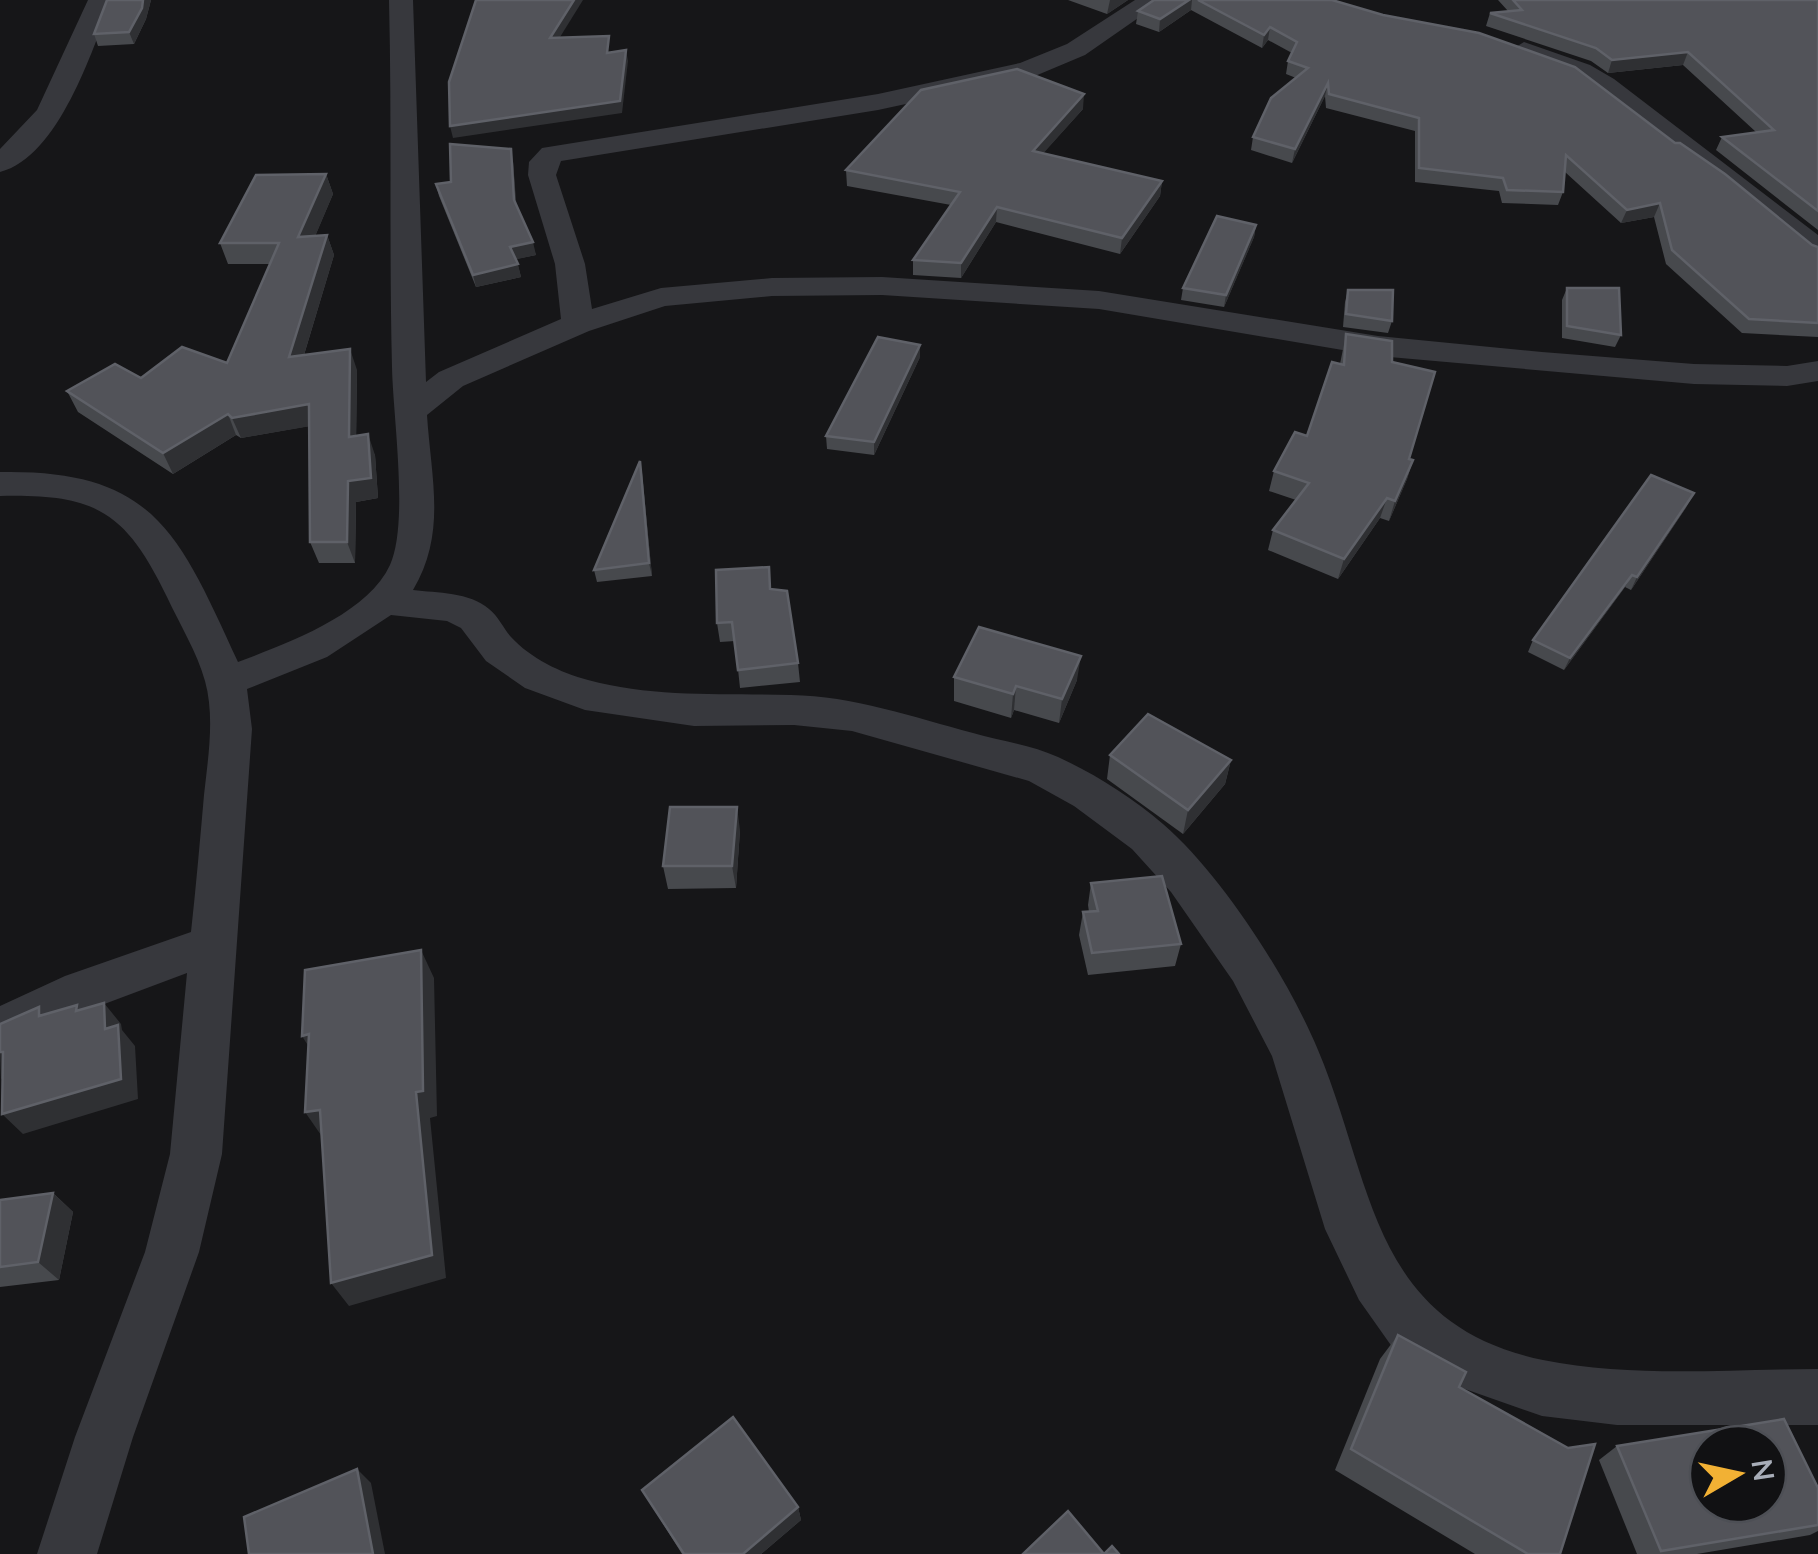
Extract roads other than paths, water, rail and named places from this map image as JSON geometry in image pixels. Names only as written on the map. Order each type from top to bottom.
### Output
[{"type":"street","points":[[0,163],[39,132],[52,112],[100,0]]},
{"type":"street","points":[[226,682],[342,631],[387,601],[409,568],[416,536],[403,255],[406,108],[401,0]]},
{"type":"street","points":[[578,324],[570,264],[542,175],[544,162],[552,154],[878,102],[1026,70],[1048,64],[1093,41],[1152,0]]},
{"type":"street","points":[[1500,42],[1556,61],[1605,85],[1818,250]]},
{"type":"street","points":[[410,412],[451,379],[578,324],[661,296],[712,289],[882,286],[1099,300],[1378,346],[1694,374],[1787,376],[1818,371]]},
{"type":"street","points":[[9,477],[79,486],[110,498],[149,528],[226,682],[231,729],[196,1154],[172,1252],[104,1437],[67,1554]]},
{"type":"street","points":[[387,601],[454,608],[475,618],[500,651],[539,678],[585,695],[694,711],[794,710],[852,716],[1042,768],[1148,837],[1188,879],[1250,967],[1295,1053],[1344,1211],[1378,1280],[1415,1330],[1465,1362],[1542,1388],[1617,1397],[1818,1397]]},
{"type":"street","points":[[0,1028],[82,991],[211,946]]}]
